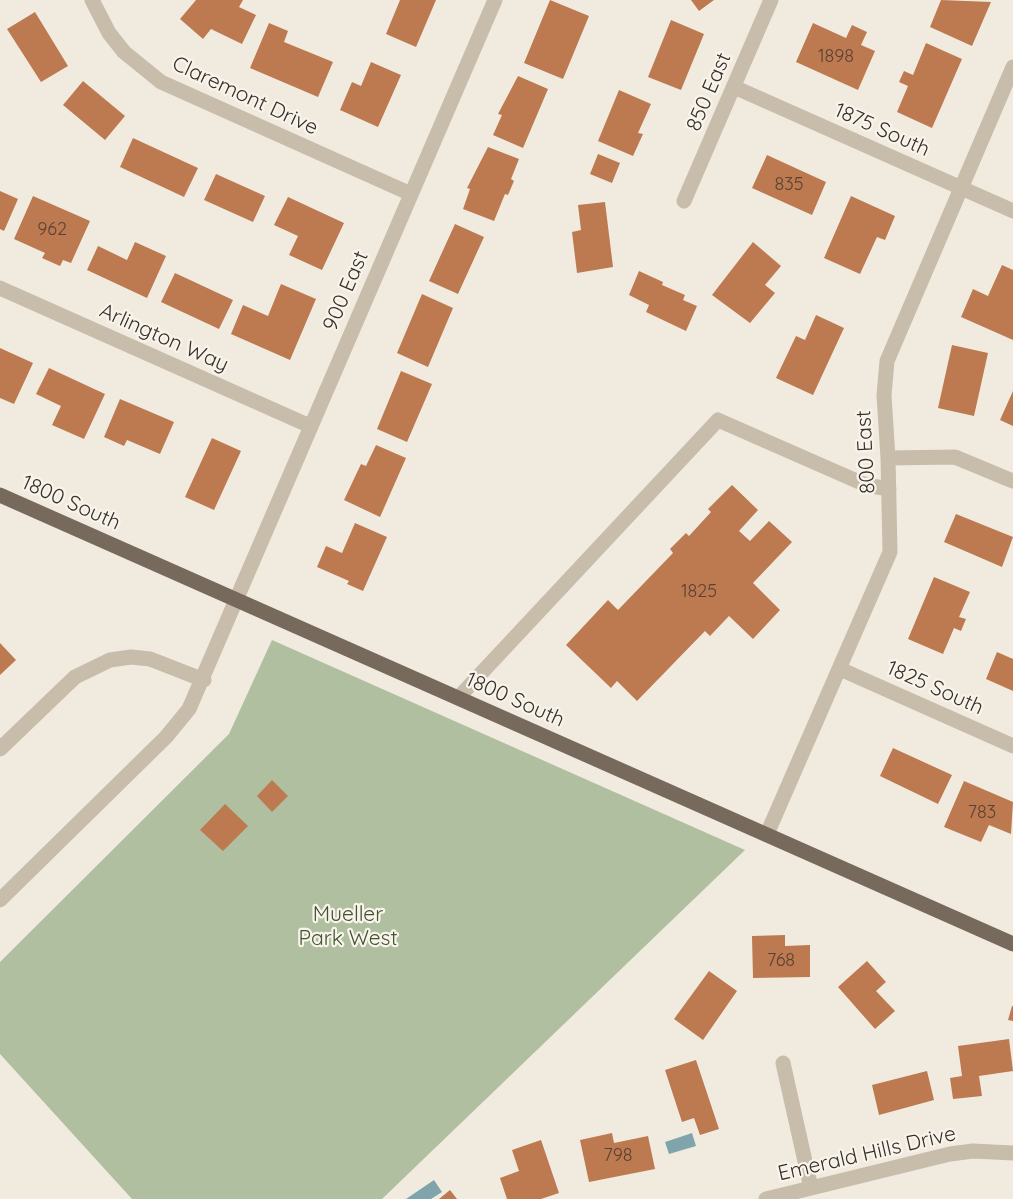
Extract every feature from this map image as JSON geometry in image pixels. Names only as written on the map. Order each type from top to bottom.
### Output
[{"type":"main road","name":"1800 South","points":[[0,495],[1013,944]]},
{"type":"street","name":"Claremont Drive","points":[[93,0],[110,33],[124,52],[161,82],[411,194]]},
{"type":"street","name":"900 East","points":[[0,900],[166,737],[189,710],[204,680],[235,599],[495,0]]},
{"type":"street","name":"850 East","points":[[684,201],[771,0]]},
{"type":"street","name":"800 East","points":[[767,834],[890,552],[884,395],[887,361],[1013,68]]},
{"type":"street","name":"1875 South","points":[[734,87],[1013,211]]},
{"type":"street","name":"Arlington Way","points":[[0,288],[310,426]]},
{"type":"street","points":[[458,698],[718,420],[866,485],[889,489]]},
{"type":"street","points":[[888,458],[956,457],[1013,481]]},
{"type":"street","points":[[0,749],[75,677],[110,660],[131,657],[150,659],[204,680]]},
{"type":"street","name":"1825 South","points":[[840,669],[1013,746]]},
{"type":"street","points":[[783,1063],[811,1188]]},
{"type":"street","name":"Emerald Hills Drive","points":[[766,1199],[950,1154],[996,1151],[1013,1153]]},
{"type":"green space","name":"Mueller Park West","points":[[272,640],[745,850],[382,1199],[132,1199],[0,1054],[0,962],[229,734]]},
{"type":"water","points":[[692,1133],[696,1146],[669,1154],[665,1142]]},
{"type":"water","points":[[434,1180],[442,1192],[431,1199],[406,1199]]},
{"type":"building","points":[[196,0],[243,0],[239,7],[256,15],[242,44],[211,29],[203,39],[180,19]]},
{"type":"building","points":[[400,0],[436,0],[416,47],[386,34]]},
{"type":"building","points":[[550,0],[589,16],[563,79],[524,63]]},
{"type":"building","points":[[691,0],[714,0],[699,11]]},
{"type":"building","points":[[941,0],[991,2],[972,46],[930,27]]},
{"type":"building","points":[[35,12],[68,66],[41,82],[7,29]]},
{"type":"building","points":[[671,20],[704,34],[681,90],[648,77]]},
{"type":"building","points":[[269,23],[288,31],[284,42],[333,62],[318,97],[250,68]]},
{"type":"building","points":[[813,23],[846,38],[852,25],[867,32],[861,45],[875,51],[858,90],[796,62]]},
{"type":"building","points":[[926,43],[962,59],[932,128],[897,112],[908,86],[899,82],[904,71],[913,75]]},
{"type":"building","points":[[371,62],[401,75],[378,127],[340,110],[352,82],[361,86]]},
{"type":"building","points":[[518,76],[548,89],[523,148],[493,135],[502,115],[498,114]]},
{"type":"building","points":[[83,81],[125,116],[105,140],[63,105]]},
{"type":"building","points":[[619,90],[651,104],[638,133],[643,134],[633,156],[598,141]]},
{"type":"building","points":[[133,138],[198,168],[184,197],[120,167]]},
{"type":"building","points":[[488,147],[519,159],[511,179],[514,181],[508,195],[505,194],[494,221],[463,209],[470,189],[467,188]]},
{"type":"building","points":[[598,154],[620,163],[612,183],[590,174]]},
{"type":"building","points":[[767,155],[826,182],[812,215],[752,188]]},
{"type":"building","points":[[216,174],[265,196],[253,222],[204,200]]},
{"type":"building","points":[[0,191],[18,199],[4,231],[0,229]]},
{"type":"building","points":[[33,196],[90,221],[71,263],[63,260],[60,266],[42,258],[45,253],[14,239]]},
{"type":"building","points":[[851,196],[895,216],[885,240],[877,237],[860,274],[824,258]]},
{"type":"building","points":[[288,197],[344,223],[322,270],[289,255],[298,236],[274,225]]},
{"type":"building","points":[[605,202],[613,267],[577,273],[572,232],[581,230],[578,205]]},
{"type":"building","points":[[455,224],[484,237],[458,294],[429,281]]},
{"type":"building","points":[[135,242],[166,256],[147,298],[87,270],[98,246],[127,260]]},
{"type":"building","points":[[753,242],[781,266],[765,285],[775,293],[750,323],[712,295]]},
{"type":"building","points":[[1002,265],[1013,270],[1013,340],[961,317],[973,289],[988,296]]},
{"type":"building","points":[[639,271],[685,295],[683,300],[697,306],[686,331],[646,312],[649,305],[629,295]]},
{"type":"building","points":[[175,273],[233,300],[219,329],[161,302]]},
{"type":"building","points":[[281,284],[316,299],[290,360],[231,334],[243,305],[268,316]]},
{"type":"building","points":[[422,294],[453,308],[428,367],[397,353]]},
{"type":"building","points":[[816,315],[844,328],[813,395],[776,378],[796,336],[805,340]]},
{"type":"building","points":[[952,345],[988,353],[974,416],[938,408]]},
{"type":"building","points":[[0,348],[33,363],[14,404],[0,398]]},
{"type":"building","points":[[49,368],[105,394],[84,439],[52,425],[61,406],[36,394]]},
{"type":"building","points":[[401,371],[432,384],[407,442],[377,429]]},
{"type":"building","points":[[1013,391],[1013,426],[1000,420]]},
{"type":"building","points":[[120,399],[174,422],[160,454],[127,440],[124,446],[104,437]]},
{"type":"building","points":[[212,438],[241,451],[214,510],[185,497]]},
{"type":"building","points":[[376,445],[406,458],[380,517],[344,500],[361,464],[366,466]]},
{"type":"building","points":[[732,485],[758,510],[739,531],[750,541],[769,521],[792,542],[753,583],[780,610],[753,639],[729,616],[710,636],[705,631],[637,701],[617,681],[611,688],[566,645],[608,600],[618,610],[673,553],[670,549],[686,533],[689,536],[711,512],[708,509]]},
{"type":"building","points":[[956,514],[1013,537],[1002,567],[944,542]]},
{"type":"building","points":[[355,523],[387,537],[363,591],[347,584],[349,581],[317,567],[326,546],[342,553]]},
{"type":"building","points":[[934,577],[970,592],[959,617],[966,619],[961,631],[954,628],[943,654],[908,639]]},
{"type":"building","points":[[0,643],[16,660],[0,675]]},
{"type":"building","points":[[997,652],[1013,659],[1013,691],[986,679]]},
{"type":"building","points":[[893,748],[952,775],[938,804],[880,776]]},
{"type":"building","points":[[272,780],[288,796],[272,812],[257,796]]},
{"type":"building","points":[[964,781],[1013,802],[1011,834],[989,825],[981,842],[944,827]]},
{"type":"building","points":[[225,804],[248,826],[223,851],[200,830]]},
{"type":"building","points":[[785,935],[785,946],[810,945],[810,977],[753,978],[752,936]]},
{"type":"building","points":[[867,961],[886,982],[876,991],[895,1011],[875,1029],[838,987]]},
{"type":"building","points":[[709,971],[737,991],[703,1040],[674,1019]]},
{"type":"building","points":[[1013,1006],[1013,1021],[1008,1020]]},
{"type":"building","points":[[1009,1039],[1013,1071],[979,1076],[982,1096],[953,1099],[950,1078],[962,1076],[958,1046]]},
{"type":"building","points":[[696,1060],[719,1129],[700,1135],[694,1118],[682,1122],[665,1070]]},
{"type":"building","points":[[927,1071],[934,1100],[879,1115],[872,1085]]},
{"type":"building","points":[[612,1133],[614,1143],[648,1136],[655,1169],[589,1182],[580,1140]]},
{"type":"building","points":[[541,1140],[559,1193],[541,1199],[507,1199],[500,1178],[519,1171],[512,1150]]},
{"type":"building","points":[[450,1190],[457,1199],[439,1199]]}]
